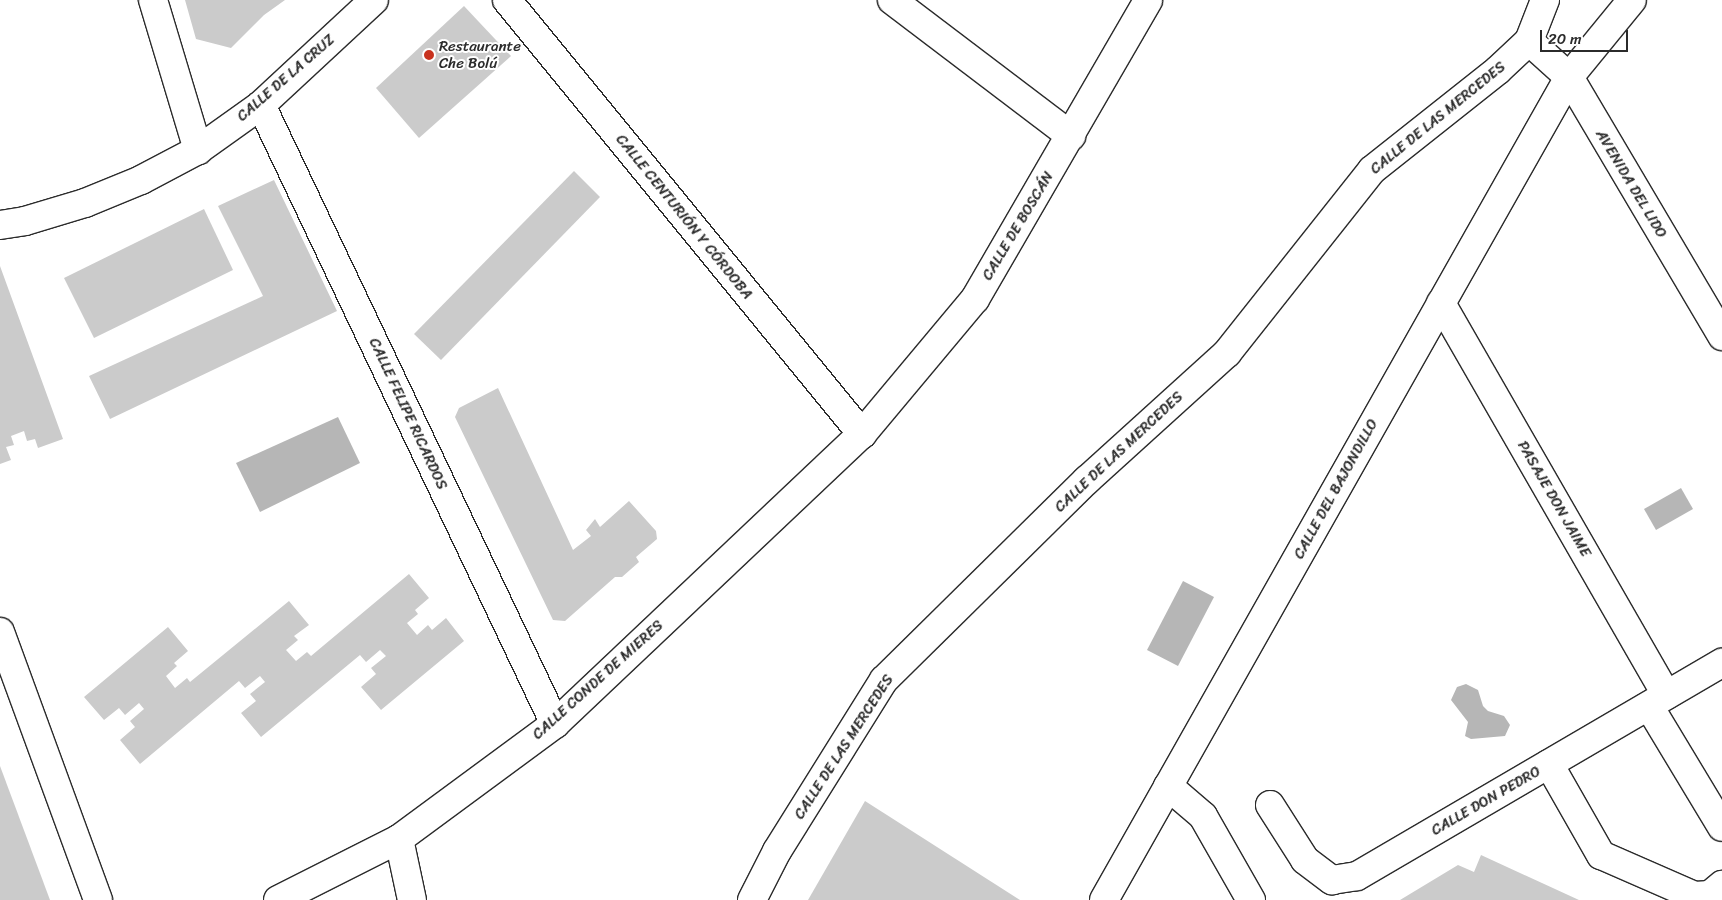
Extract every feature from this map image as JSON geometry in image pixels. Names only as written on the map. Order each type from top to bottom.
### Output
[{"type":"street","points":[[153,0],[198,150]]},
{"type":"street","name":"CALLE DE LA CRUZ","points":[[0,225],[85,203],[141,180],[198,150],[261,105],[374,0]]},
{"type":"street","name":"CALLE CENTURIÓN Y CÓRDOBA","points":[[507,0],[862,434]]},
{"type":"street","points":[[892,0],[1071,136]]},
{"type":"street","name":"CALLE DE BOSCÁN","points":[[862,434],[975,300],[1148,0]]},
{"type":"street","points":[[1528,41],[1546,0]]},
{"type":"street","name":"CALLE DEL BAJONDILLO","points":[[1104,900],[1568,77],[1632,0]]},
{"type":"street","name":"AVENIDA DEL LIDO","points":[[1528,41],[1568,77],[1722,336]]},
{"type":"street","name":"CALLE DE LAS MERCEDES","points":[[752,900],[777,851],[884,680],[1086,480],[1227,353],[1372,170],[1498,70],[1528,41]]},
{"type":"street","name":"CALLE FELIPE RICARDOS","points":[[261,105],[555,724]]},
{"type":"street","name":"PASAJE DON JAIME","points":[[1441,303],[1658,700],[1722,827]]},
{"type":"street","name":"CALLE CONDE DE MIERES","points":[[278,900],[400,839],[555,724],[862,434]]},
{"type":"street","points":[[0,632],[98,900]]},
{"type":"street","name":"CALLE DON PEDRO","points":[[1270,804],[1305,860],[1332,880],[1357,876],[1722,663]]},
{"type":"street","points":[[1549,764],[1600,855],[1695,896],[1710,894],[1722,885]]},
{"type":"street","points":[[1168,786],[1203,816],[1251,900]]},
{"type":"street","points":[[400,839],[412,900]]},
{"type":"shaded area","points":[[338,417],[360,463],[260,512],[236,463]]},
{"type":"shaded area","points":[[1681,488],[1693,509],[1656,530],[1644,509]]},
{"type":"shaded area","points":[[1183,581],[1214,597],[1178,666],[1147,650]]},
{"type":"shaded area","points":[[1466,684],[1478,690],[1483,706],[1488,711],[1504,716],[1510,725],[1505,736],[1471,739],[1465,736],[1468,722],[1451,700],[1457,687]]},
{"type":"building","points":[[185,0],[285,0],[264,15],[231,48],[196,39]]},
{"type":"building","points":[[464,6],[511,56],[419,138],[376,88]]},
{"type":"building","points":[[574,171],[600,197],[441,360],[414,334]]},
{"type":"building","points":[[274,180],[337,311],[110,419],[89,376],[263,296],[218,206]]},
{"type":"building","points":[[204,209],[233,270],[94,338],[64,278]]},
{"type":"building","points":[[0,266],[63,439],[38,448],[35,439],[27,441],[24,431],[11,436],[14,445],[6,447],[11,460],[0,464]]},
{"type":"building","points":[[498,388],[573,550],[591,536],[586,530],[595,519],[600,527],[629,501],[656,531],[657,539],[636,557],[639,562],[622,577],[615,577],[565,621],[553,620],[455,417],[459,408]]},
{"type":"building","points":[[409,574],[429,598],[415,610],[418,614],[407,623],[417,635],[428,625],[432,630],[446,618],[464,641],[381,710],[361,687],[376,674],[371,668],[386,656],[380,650],[366,662],[360,655],[261,737],[241,713],[256,701],[250,694],[265,682],[260,676],[245,688],[239,681],[140,764],[120,740],[135,727],[130,721],[144,709],[139,703],[125,715],[119,708],[104,720],[84,697],[168,627],[188,651],[174,663],[177,666],[166,676],[175,688],[187,678],[190,682],[289,601],[309,625],[294,636],[298,640],[286,650],[296,661],[307,652],[311,656]]},
{"type":"building","points":[[0,766],[50,900],[0,900]]},
{"type":"building","points":[[865,801],[1020,900],[808,900]]},
{"type":"building","points":[[1481,855],[1579,900],[1400,900],[1458,865],[1474,872]]},
{"type":"place","name":"Restaurante Che Bolú","points":[[429,55]]}]
